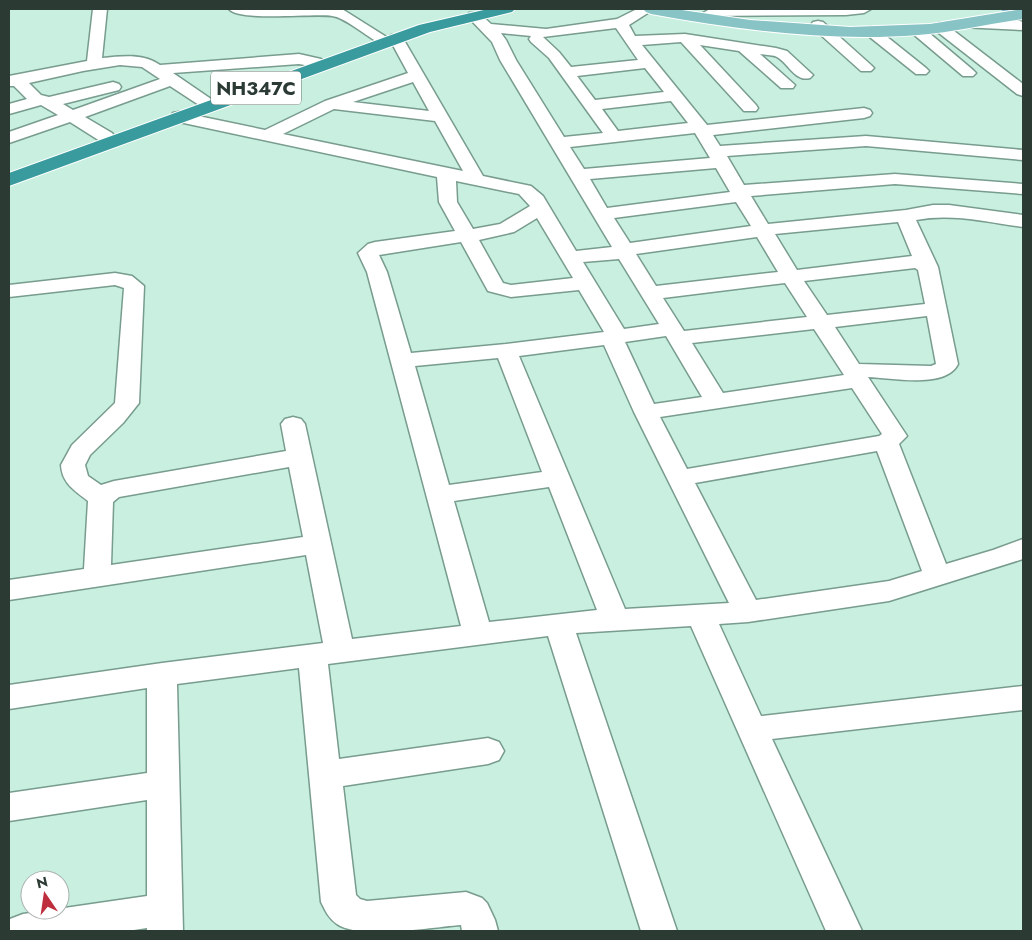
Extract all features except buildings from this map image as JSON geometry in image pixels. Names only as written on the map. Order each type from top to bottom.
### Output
[{"type":"highway","name":"NH347C","points":[[9,171],[389,38],[430,26],[482,18],[507,9]]},
{"type":"highway","name":"NH347C","points":[[9,180],[389,38]]},
{"type":"main road","points":[[651,9],[742,24],[872,31],[917,30],[966,24],[982,18],[1023,9]]},
{"type":"main road","points":[[688,9],[771,23],[820,28],[898,26],[1023,14]]},
{"type":"street","points":[[94,64],[100,9]]},
{"type":"street","points":[[236,9],[278,12],[338,12],[389,38],[417,75],[476,179]]},
{"type":"street","points":[[626,32],[647,9]]},
{"type":"street","points":[[710,12],[846,11],[864,9]]},
{"type":"street","points":[[482,18],[499,40],[527,46],[554,55],[614,137]]},
{"type":"street","points":[[482,18],[527,46],[560,143],[716,401]]},
{"type":"street","points":[[966,24],[1009,23],[1023,26]]},
{"type":"street","points":[[940,27],[1023,91]]},
{"type":"street","points":[[820,28],[866,68]]},
{"type":"street","points":[[917,30],[968,73]]},
{"type":"street","points":[[872,31],[921,70]]},
{"type":"street","points":[[527,46],[626,32],[685,38],[780,53],[805,75]]},
{"type":"street","points":[[626,32],[701,129],[790,276],[895,436],[886,442],[680,478]]},
{"type":"street","points":[[685,38],[750,108]]},
{"type":"street","points":[[742,46],[787,85]]},
{"type":"street","points":[[9,109],[164,75],[299,59],[316,62]]},
{"type":"street","points":[[13,81],[94,64],[140,61],[204,102]]},
{"type":"street","points":[[567,72],[649,63]]},
{"type":"street","points":[[9,138],[72,116],[164,75]]},
{"type":"street","points":[[268,136],[331,104],[417,75]]},
{"type":"street","points":[[13,81],[36,98],[72,116],[106,137]]},
{"type":"street","points":[[560,143],[614,137],[659,115],[670,90]]},
{"type":"street","points":[[587,100],[670,90]]},
{"type":"street","points":[[587,100],[659,115],[701,129],[864,113]]},
{"type":"street","points":[[331,104],[441,117]]},
{"type":"street","points":[[179,117],[525,190],[536,200],[586,283],[615,338],[646,412],[748,612]]},
{"type":"street","points":[[580,176],[717,157],[866,141],[1023,155]]},
{"type":"street","points":[[446,172],[447,198],[491,283],[502,290],[511,291],[586,283]]},
{"type":"street","points":[[603,214],[740,193],[895,180],[1023,188]]},
{"type":"street","points":[[478,634],[377,272],[368,253],[375,248],[466,237],[507,228],[541,208]]},
{"type":"street","points":[[570,257],[626,251],[762,230],[906,216],[933,211],[949,211],[1023,220]]},
{"type":"street","points":[[646,412],[855,375],[935,373],[945,368],[947,364],[928,267],[906,219]]},
{"type":"street","points":[[651,293],[915,262],[925,264]]},
{"type":"street","points":[[9,291],[115,279],[125,280],[134,286],[127,403],[78,454],[73,463],[77,480],[101,498]]},
{"type":"street","points":[[402,362],[615,338],[821,323],[936,309]]},
{"type":"street","points":[[506,351],[615,620]]},
{"type":"street","points":[[294,424],[318,544],[326,654],[324,775],[339,902],[350,913],[367,917],[466,908],[473,911],[477,916],[480,931]]},
{"type":"street","points":[[886,442],[937,576]]},
{"type":"street","points":[[96,578],[101,498],[106,492],[114,489],[300,457]]},
{"type":"street","points":[[439,496],[464,490],[558,478]]},
{"type":"street","points":[[9,590],[318,544]]},
{"type":"street","points":[[9,697],[162,674],[559,624],[748,612],[889,591],[1003,557],[1023,548]]},
{"type":"street","points":[[700,615],[844,931]]},
{"type":"street","points":[[559,624],[659,931]]},
{"type":"street","points":[[23,931],[165,920],[162,674]]},
{"type":"street","points":[[753,729],[1023,698]]},
{"type":"street","points":[[324,775],[488,750]]},
{"type":"street","points":[[9,807],[163,784]]},
{"type":"waterway","points":[[1003,9],[1023,17]]}]
